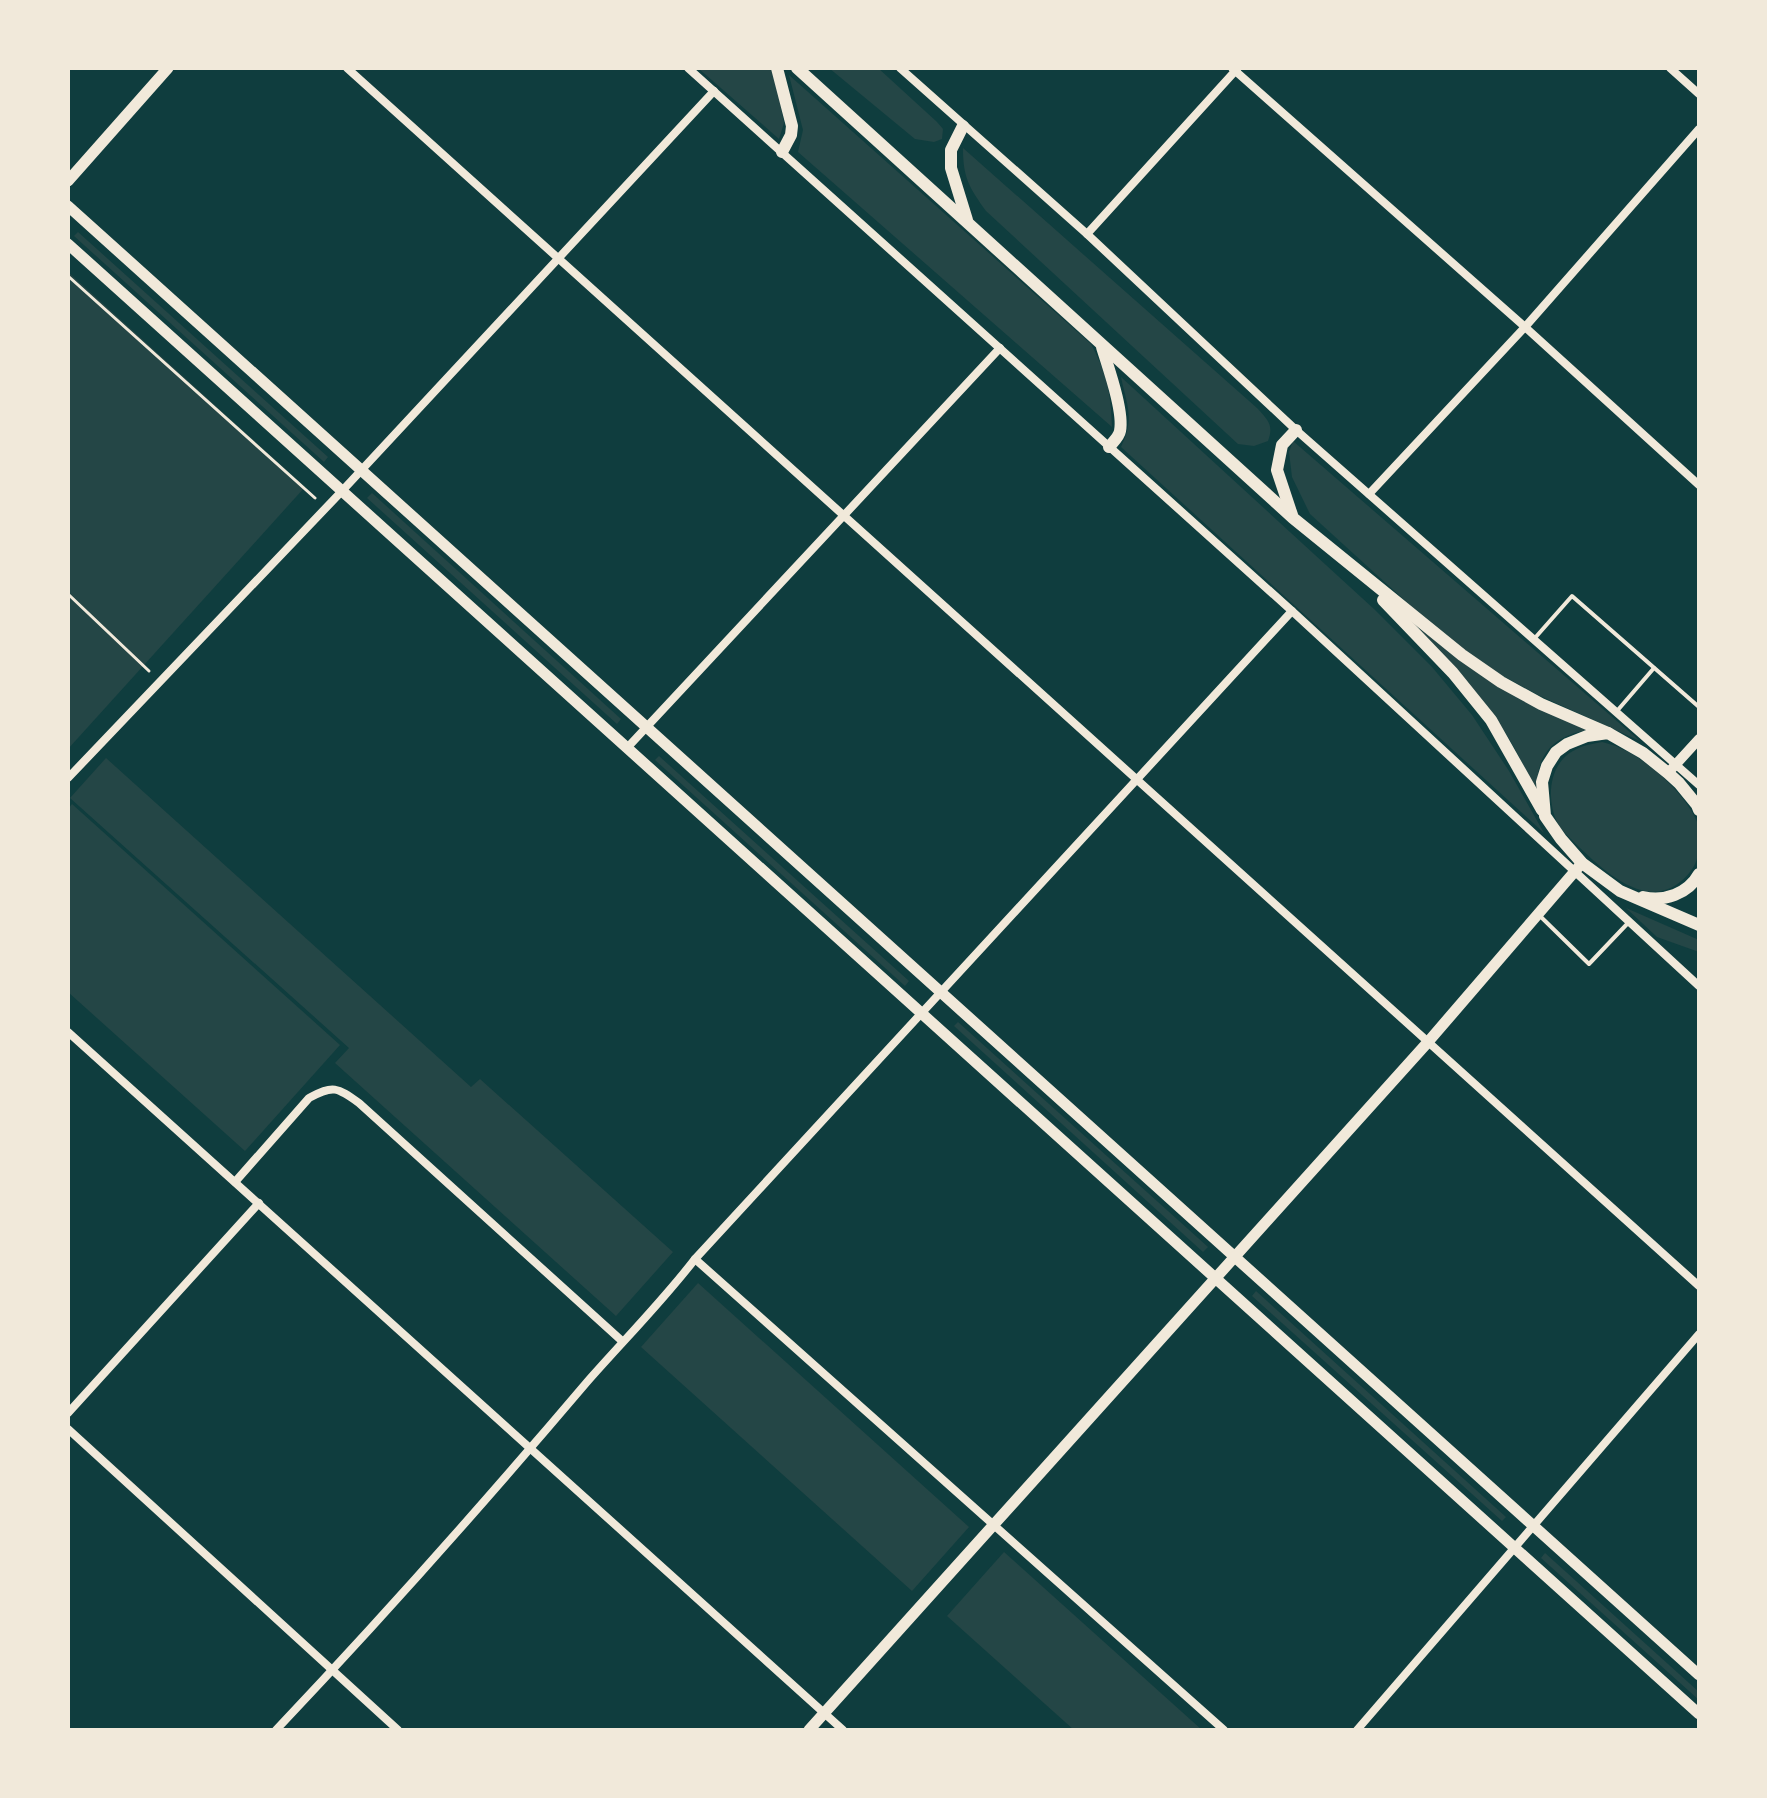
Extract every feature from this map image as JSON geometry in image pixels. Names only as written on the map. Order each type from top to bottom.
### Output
[{"type":"main road","points":[[68,181],[168,68]]},
{"type":"main road","points":[[777,68],[792,126],[782,152]]},
{"type":"main road","points":[[797,68],[1293,518],[1341,558],[1462,655],[1501,682],[1673,768],[1679,783],[1698,808]]},
{"type":"main road","points":[[963,126],[951,150],[951,168],[968,223]]},
{"type":"main road","points":[[68,206],[1699,1675]]},
{"type":"main road","points":[[68,244],[1699,1714]]},
{"type":"main road","points":[[1102,344],[1120,420],[1120,433],[1109,447]]},
{"type":"main road","points":[[1293,518],[1277,470],[1282,445],[1296,430]]},
{"type":"main road","points":[[1341,558],[1453,673],[1482,708],[1578,868],[1620,891],[1699,925]]},
{"type":"main road","points":[[1545,816],[1542,782],[1556,752],[1587,736],[1608,733]]},
{"type":"main road","points":[[809,1730],[1428,1042],[1578,868]]},
{"type":"main road","points":[[1620,891],[1652,899],[1672,897],[1694,883],[1699,874]]},
{"type":"street","points":[[347,68],[1699,1286]]},
{"type":"street","points":[[688,68],[1578,868],[1628,923],[1699,986]]},
{"type":"street","points":[[900,68],[1087,234],[1296,430],[1617,711],[1673,768],[1699,785]]},
{"type":"street","points":[[1670,68],[1699,94]]},
{"type":"street","points":[[1087,234],[1235,69],[1699,485]]},
{"type":"street","points":[[68,778],[342,491],[714,91]]},
{"type":"street","points":[[1369,494],[1525,327],[1699,129]]},
{"type":"street","points":[[627,748],[1000,348]]},
{"type":"street","points":[[276,1730],[531,1448],[622,1341],[668,1295],[695,1259],[1292,611]]},
{"type":"street","points":[[1673,768],[1699,739]]},
{"type":"street","points":[[68,1032],[843,1730]]},
{"type":"street","points":[[235,1182],[309,1098],[325,1089],[342,1090],[622,1341]]},
{"type":"street","points":[[68,1413],[259,1203]]},
{"type":"street","points":[[695,1259],[1224,1730]]},
{"type":"street","points":[[1357,1730],[1699,1334]]},
{"type":"street","points":[[68,1429],[398,1730]]},
{"type":"lane","points":[[1534,639],[1572,596],[1699,707]]},
{"type":"lane","points":[[1617,711],[1654,668]]},
{"type":"lane","points":[[1538,914],[1589,964],[1628,923]]},
{"type":"path","points":[[68,276],[326,508]]},
{"type":"path","points":[[68,594],[159,681]]},
{"type":"shaded area","points":[[698,68],[773,68],[784,123],[779,139]]},
{"type":"shaded area","points":[[829,68],[878,68],[937,122],[943,129],[942,139],[934,142],[915,139]]},
{"type":"shaded area","points":[[789,75],[1091,344],[1107,384],[1112,427],[798,152],[803,130]]},
{"type":"shaded area","points":[[963,148],[1257,408],[1269,423],[1268,441],[1254,446],[1238,444],[986,211],[968,182]]},
{"type":"shaded area","points":[[78,232],[328,457],[324,462],[74,236]]},
{"type":"shaded area","points":[[68,272],[305,487],[68,749]]},
{"type":"shaded area","points":[[1121,377],[1374,609],[1432,667],[1472,715],[1509,771],[1544,833],[1121,447],[1129,420]]},
{"type":"shaded area","points":[[1293,441],[1640,741],[1538,695],[1496,672],[1456,645],[1412,607],[1310,514],[1292,477],[1289,452]]},
{"type":"shaded area","points":[[372,493],[621,719],[617,724],[367,498]]},
{"type":"shaded area","points":[[1389,600],[1444,646],[1588,730],[1565,737],[1548,750],[1539,768],[1537,793],[1496,718],[1453,665]]},
{"type":"shaded area","points":[[1602,742],[1631,754],[1654,770],[1676,790],[1693,813],[1700,840],[1696,862],[1684,879],[1671,888],[1649,892],[1626,884],[1594,861],[1557,822],[1551,793],[1554,773],[1559,764],[1577,749]]},
{"type":"shaded area","points":[[659,756],[909,981],[905,986],[655,760]]},
{"type":"shaded area","points":[[106,758],[471,1087],[480,1079],[673,1252],[616,1316],[335,1063],[349,1048],[70,798]]},
{"type":"shaded area","points":[[72,804],[340,1045],[245,1151],[68,992],[68,809]]},
{"type":"shaded area","points":[[1626,908],[1699,940],[1699,952],[1657,937]]},
{"type":"shaded area","points":[[958,1022],[1208,1247],[1203,1252],[954,1026]]},
{"type":"shaded area","points":[[698,1283],[969,1527],[912,1591],[641,1347]]},
{"type":"shaded area","points":[[1256,1291],[1506,1517],[1502,1521],[1252,1296]]},
{"type":"shaded area","points":[[1004,1552],[1202,1730],[1074,1730],[947,1616]]},
{"type":"shaded area","points":[[1545,1553],[1699,1692],[1699,1700],[1541,1558]]}]
